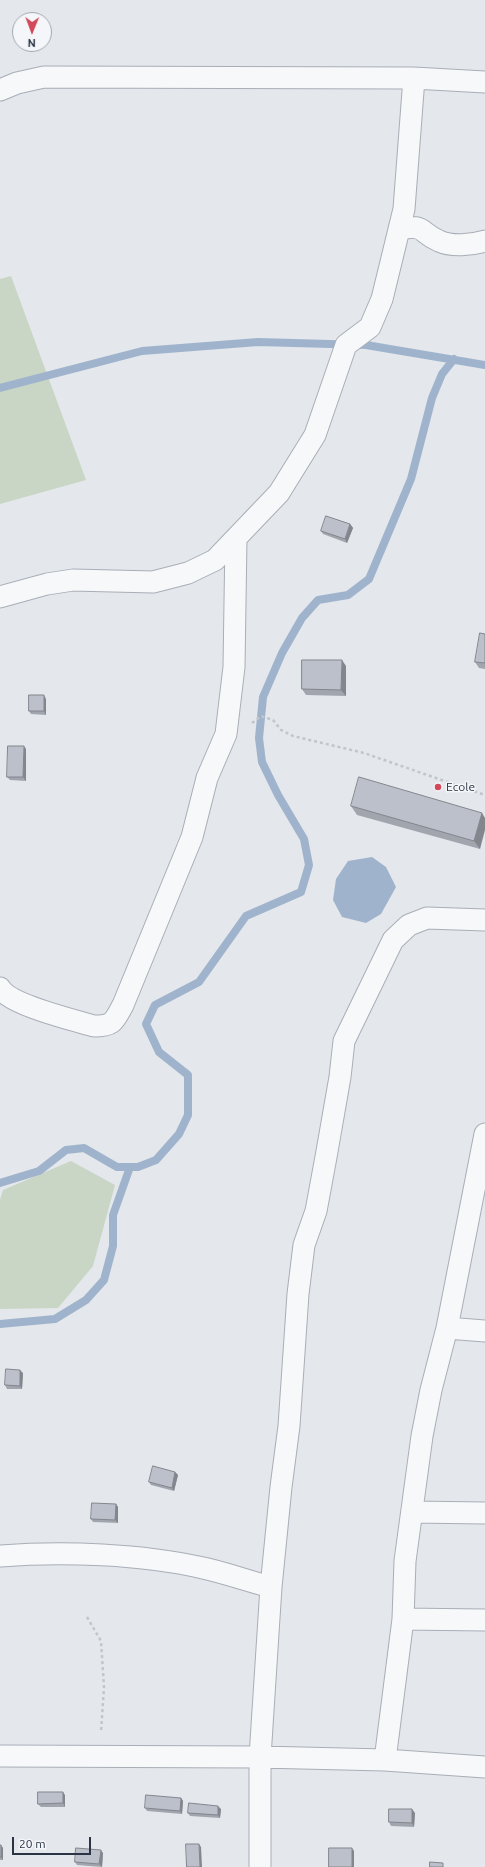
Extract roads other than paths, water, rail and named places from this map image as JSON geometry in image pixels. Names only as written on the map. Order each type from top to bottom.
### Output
[{"type":"street","points":[[0,90],[22,81],[44,77],[414,78],[485,82]]},
{"type":"street","points":[[0,597],[48,584],[73,580],[153,582],[188,574],[214,560],[279,493],[315,435],[346,344],[370,327],[382,298],[404,209],[409,165],[414,78]]},
{"type":"street","points":[[399,229],[420,228],[440,242],[468,244],[485,240]]},
{"type":"street","points":[[0,988],[3,992],[29,1006],[87,1024],[105,1026],[114,1022],[123,1005],[192,838],[207,778],[226,734],[234,667],[236,538]]},
{"type":"street","points":[[260,1867],[260,1757],[271,1587],[289,1426],[298,1294],[304,1245],[316,1211],[340,1077],[344,1041],[393,940],[409,925],[427,918],[485,920]]},
{"type":"street","points":[[385,1760],[403,1619],[405,1561],[423,1428],[447,1328],[485,1134]]},
{"type":"street","points":[[447,1328],[485,1331]]},
{"type":"street","points":[[412,1512],[485,1513]]},
{"type":"street","points":[[0,1556],[34,1553],[149,1559],[203,1568],[271,1587]]},
{"type":"street","points":[[403,1619],[485,1620]]},
{"type":"street","points":[[0,1756],[260,1757],[385,1760],[485,1767]]},
{"type":"water","points":[[372,857],[386,867],[396,887],[381,914],[366,923],[342,917],[333,900],[336,879],[348,861]]},
{"type":"waterway","points":[[0,388],[142,351],[258,342],[366,345],[485,365]]},
{"type":"waterway","points":[[0,1183],[39,1171],[66,1150],[84,1148],[117,1167],[138,1167],[156,1160],[179,1134],[188,1115],[188,1075],[159,1052],[146,1024],[155,1005],[199,982],[246,916],[301,892],[309,865],[304,839],[278,795],[262,762],[259,738],[263,697],[282,653],[302,618],[318,600],[348,595],[369,579],[411,479],[432,398],[442,374],[454,359]]},
{"type":"waterway","points":[[0,1324],[55,1319],[86,1300],[104,1280],[113,1246],[113,1215],[130,1167]]},
{"type":"place","name":"Ecole","points":[[438,787]]}]
